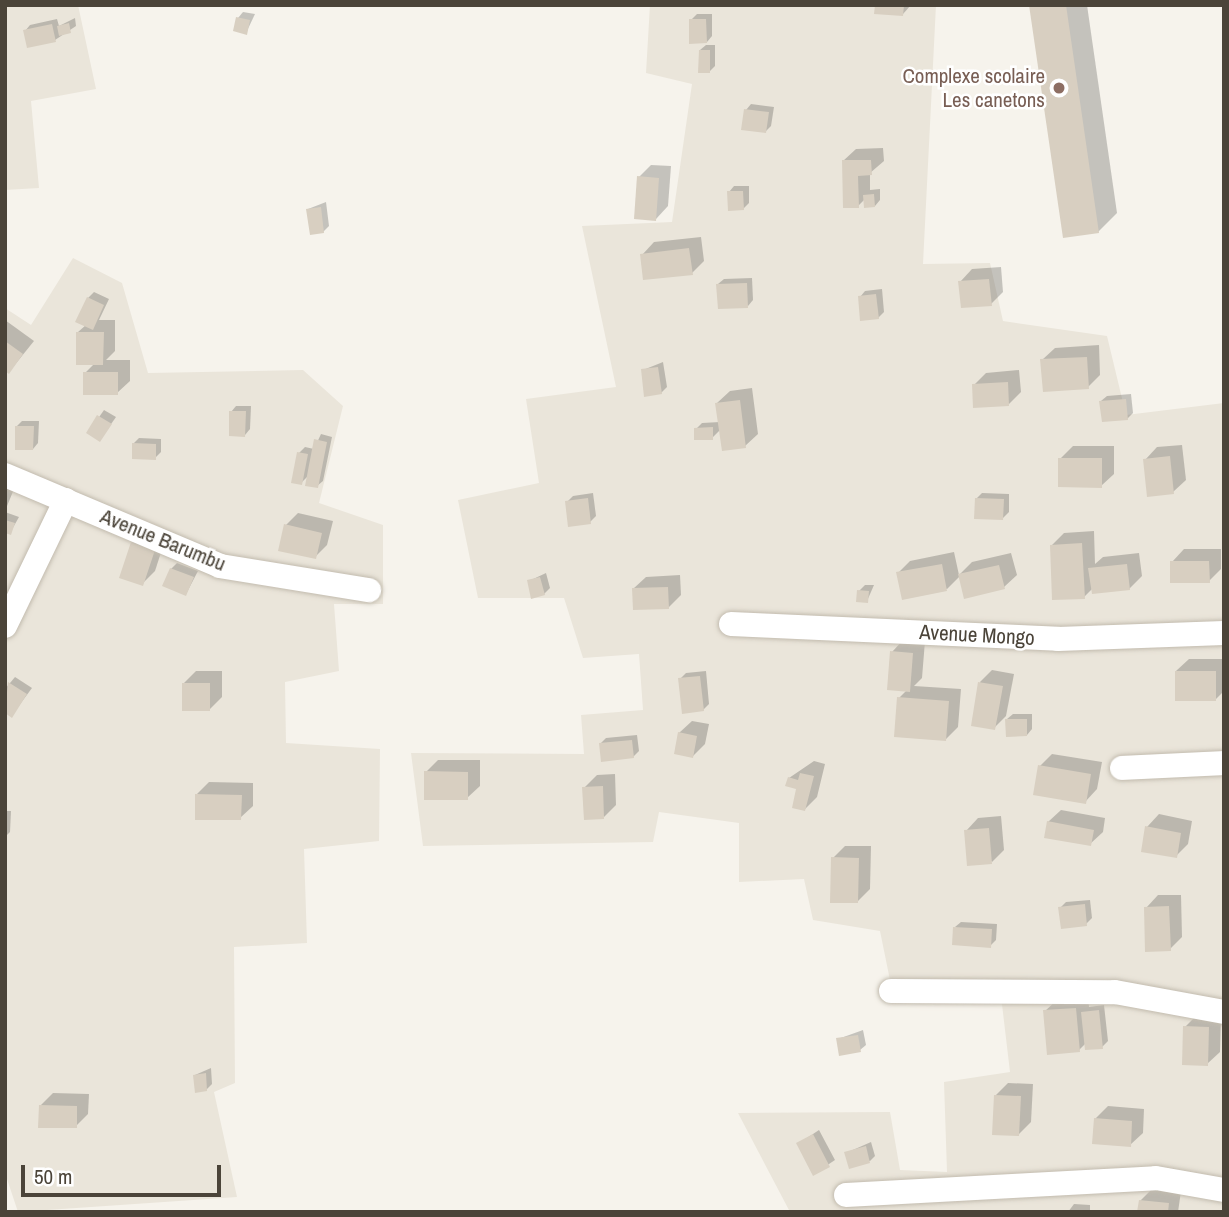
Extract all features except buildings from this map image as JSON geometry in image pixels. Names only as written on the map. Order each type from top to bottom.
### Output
[{"type":"street","name":"Avenue Barumbu","points":[[5,475],[220,566],[369,590]]},
{"type":"street","points":[[5,626],[66,500]]},
{"type":"street","name":"Avenue Mongo","points":[[731,624],[1058,639],[1224,633]]},
{"type":"street","points":[[1122,768],[1224,762]]},
{"type":"street","points":[[891,991],[1115,992],[1224,1012]]},
{"type":"street","points":[[846,1195],[1156,1178],[1224,1190]]},
{"type":"shaded area","points":[[5,5],[78,5],[96,89],[31,101],[39,188],[5,190]]},
{"type":"shaded area","points":[[650,5],[936,5],[923,264],[990,263],[1003,321],[1107,336],[1126,415],[1224,403],[1224,1212],[790,1212],[738,1113],[890,1112],[900,1170],[947,1172],[944,1082],[1010,1072],[1001,996],[892,990],[880,931],[813,920],[804,879],[739,882],[739,823],[659,812],[653,842],[423,846],[411,753],[584,754],[581,715],[643,710],[639,654],[583,658],[564,598],[478,598],[458,500],[539,483],[526,399],[616,387],[582,226],[672,222],[692,84],[646,73]]},
{"type":"shaded area","points":[[73,258],[122,283],[148,373],[303,370],[343,406],[319,503],[383,525],[383,604],[334,604],[339,671],[285,682],[286,743],[380,749],[379,841],[304,849],[307,943],[234,947],[235,1083],[214,1092],[237,1197],[18,1212],[5,1173],[5,308],[31,325]]},
{"type":"place","name":"Complexe scolaire Les canetons","points":[[1059,88]]}]
